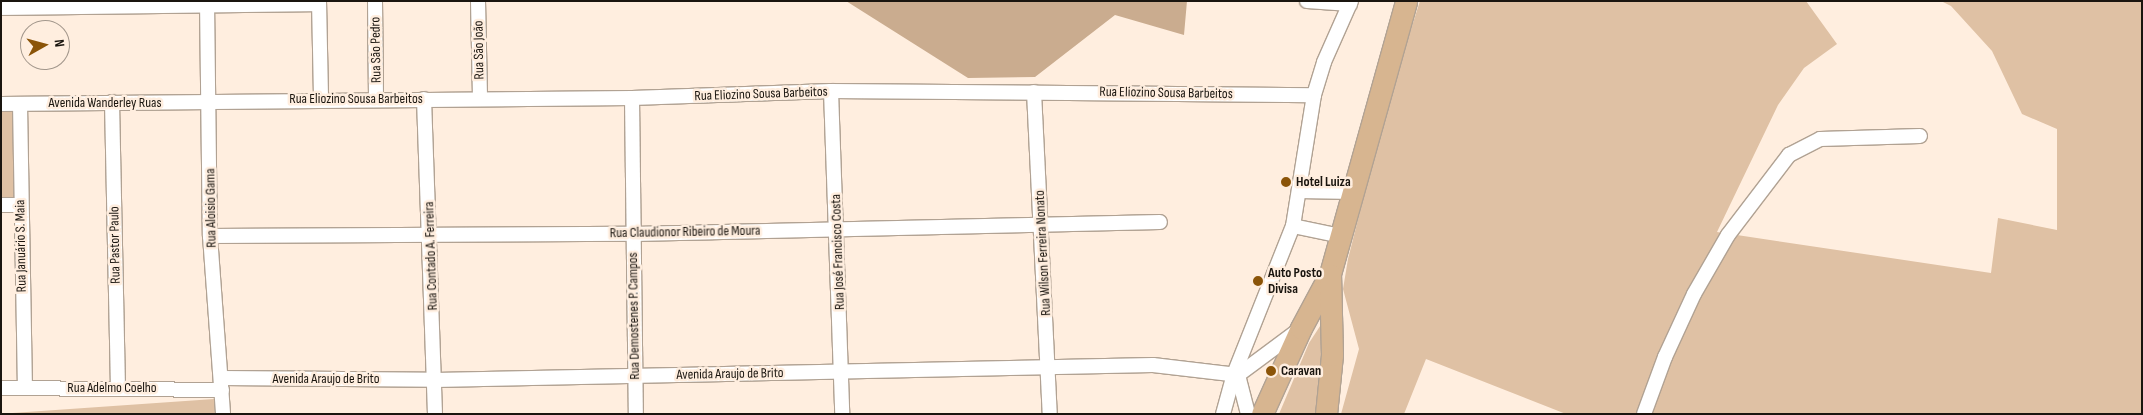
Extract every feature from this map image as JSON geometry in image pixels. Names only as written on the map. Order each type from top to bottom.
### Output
[{"type":"main road","points":[[1262,414],[1301,328],[1330,274],[1406,1]]},
{"type":"main road","points":[[1326,414],[1332,355],[1330,274]]},
{"type":"street","name":"Rua São Pedro","points":[[375,1],[376,99]]},
{"type":"street","name":"Rua São João","points":[[478,1],[480,99]]},
{"type":"street","points":[[1223,414],[1293,226],[1314,95],[1324,62],[1350,2],[1307,1]]},
{"type":"street","points":[[1,8],[319,2],[322,98]]},
{"type":"street","name":"Rua Aloisio Gama","points":[[207,3],[210,236],[223,414]]},
{"type":"street","name":"Rua Eliozino Sousa Barbeitos","points":[[209,103],[322,98],[632,98],[831,91],[1314,95]]},
{"type":"street","name":"Rua José Francisco Costa","points":[[831,91],[838,229],[842,414]]},
{"type":"street","name":"Rua Wilson Ferreira Nonato","points":[[1034,92],[1042,222],[1050,414]]},
{"type":"street","name":"Rua Demostenes P. Campos","points":[[632,98],[634,376],[636,414]]},
{"type":"street","name":"Rua Contado A. Ferreira","points":[[424,99],[431,234],[435,414]]},
{"type":"street","name":"Rua Pastor Paulo","points":[[112,102],[118,387]]},
{"type":"street","name":"Avenida Wanderley Ruas","points":[[1,104],[209,103]]},
{"type":"street","name":"Rua Januário S. Maia","points":[[20,104],[20,205],[25,388]]},
{"type":"street","points":[[1644,414],[1664,357],[1694,294],[1733,227],[1789,155],[1820,139],[1920,136]]},
{"type":"street","points":[[1299,191],[1354,192]]},
{"type":"street","points":[[1,205],[20,205]]},
{"type":"street","name":"Rua Claudionor Ribeiro de Moura","points":[[210,236],[633,234],[1042,222],[1160,222]]},
{"type":"street","points":[[1293,226],[1341,236]]},
{"type":"street","points":[[1236,375],[1269,355],[1301,328]]},
{"type":"street","name":"Avenida Araujo de Brito","points":[[222,384],[1153,365],[1236,375]]},
{"type":"street","points":[[1236,375],[1248,414]]},
{"type":"street","name":"Rua Adelmo Coelho","points":[[1,388],[222,384]]},
{"type":"shaded area","points":[[846,1],[1187,1],[1184,35],[1115,15],[1035,77],[968,78]]},
{"type":"shaded area","points":[[1420,1],[1806,1],[1837,44],[1804,68],[1778,105],[1717,232],[1991,273],[1998,218],[2057,230],[2057,129],[2022,114],[1992,51],[1951,6],[1941,1],[2142,1],[2142,414],[1566,414],[1426,359],[1404,414],[1341,414],[1359,349],[1343,289],[1348,259],[1387,104]]},
{"type":"shaded area","points":[[1,112],[16,112],[16,198],[1,198]]},
{"type":"shaded area","points":[[1326,317],[1319,414],[1279,414],[1309,343]]},
{"type":"shaded area","points":[[214,399],[215,414],[2,414],[2,414]]},
{"type":"place","name":"Hotel Luiza","points":[[1286,182]]},
{"type":"place","name":"Auto Posto Divisa","points":[[1258,281]]},
{"type":"place","name":"Caravan","points":[[1271,371]]}]
